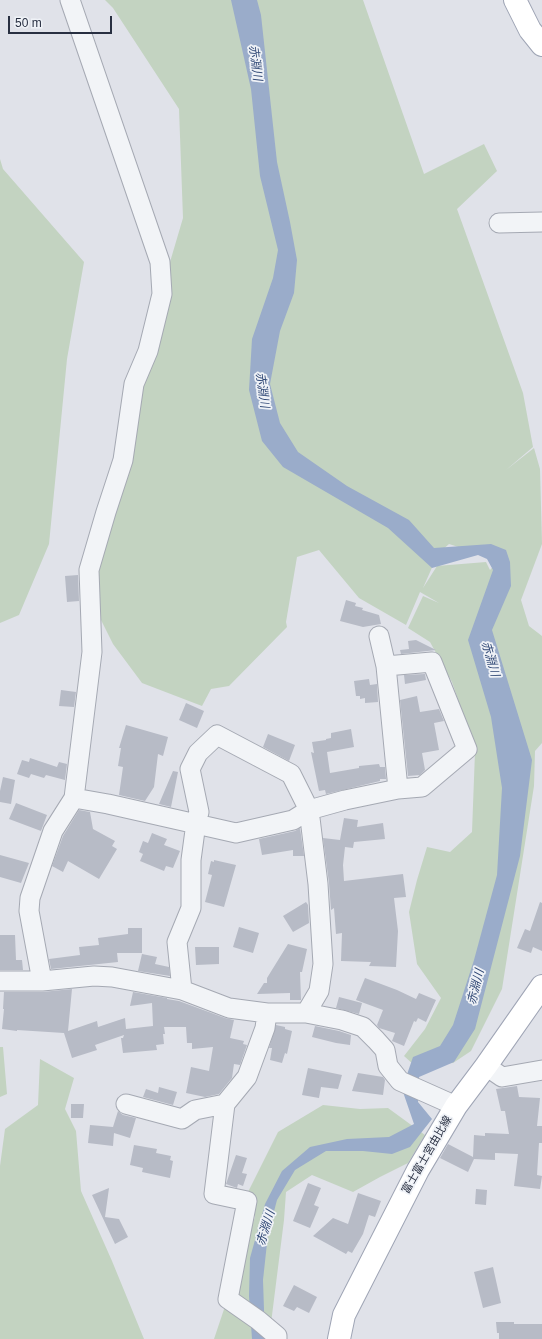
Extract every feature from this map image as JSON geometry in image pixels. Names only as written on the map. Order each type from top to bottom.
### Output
[{"type":"main road","points":[[515,0],[530,30],[542,45]]},
{"type":"main road","name":"富士富士宮由比線","points":[[339,1339],[344,1316],[418,1170],[456,1106],[542,986]]},
{"type":"street","points":[[42,981],[29,911],[30,898],[54,831],[74,798],[92,652],[89,570],[106,512],[124,460],[134,384],[148,351],[162,294],[160,262],[70,0]]},
{"type":"street","points":[[499,223],[542,222]]},
{"type":"street","points":[[379,636],[386,666],[398,789]]},
{"type":"street","points":[[74,798],[196,823],[236,833],[293,820],[309,810],[345,800],[398,789],[422,788],[467,749],[432,662],[386,666]]},
{"type":"street","points":[[182,990],[177,942],[191,908],[191,860],[199,812],[190,769],[198,752],[217,735],[291,774],[309,810],[318,884],[323,964],[319,991],[306,1013]]},
{"type":"street","points":[[0,981],[42,981],[94,976],[112,976],[182,990],[229,1008],[267,1013],[306,1013],[342,1020],[363,1027],[385,1050],[388,1066],[406,1084],[456,1106]]},
{"type":"street","points":[[267,1013],[265,1028],[246,1077],[224,1104],[214,1194],[247,1201],[228,1299],[272,1333]]},
{"type":"street","points":[[486,1066],[502,1077],[542,1070]]},
{"type":"street","points":[[126,1104],[182,1119],[195,1110],[224,1104]]},
{"type":"green space","points":[[105,0],[363,0],[424,174],[484,144],[497,171],[457,209],[523,393],[533,447],[506,470],[534,448],[540,469],[542,544],[521,600],[529,626],[542,636],[542,743],[535,751],[534,786],[502,989],[471,1051],[453,1063],[414,1065],[404,1056],[425,1029],[441,998],[417,964],[409,912],[427,847],[450,852],[472,832],[475,752],[470,735],[452,682],[430,642],[408,628],[423,596],[439,603],[420,592],[406,625],[359,598],[319,550],[297,557],[286,622],[287,627],[229,686],[211,689],[202,706],[142,683],[113,644],[95,608],[92,559],[134,384],[183,218],[179,109],[113,8]],"holes":[[[449,544],[499,560],[490,570],[486,562],[437,566],[423,588],[438,554]]]},
{"type":"green space","points":[[0,159],[3,169],[84,262],[67,359],[49,544],[19,615],[0,623]]},
{"type":"green space","points":[[0,1047],[3,1047],[7,1094],[0,1097]]},
{"type":"green space","points":[[40,1059],[74,1078],[65,1109],[76,1131],[81,1191],[144,1339],[0,1339],[0,1166],[5,1129],[38,1105]]},
{"type":"green space","points":[[323,1105],[360,1109],[388,1108],[425,1135],[408,1163],[353,1192],[312,1175],[286,1192],[284,1220],[269,1339],[214,1339],[255,1217],[247,1194],[278,1132]]},
{"type":"water","name":"赤淵川","points":[[231,0],[257,0],[261,15],[277,162],[297,260],[294,293],[280,331],[270,384],[280,423],[298,452],[347,486],[409,520],[434,548],[491,544],[506,550],[510,562],[511,586],[492,630],[532,760],[520,856],[475,1029],[454,1062],[419,1077],[418,1102],[432,1119],[410,1147],[392,1154],[363,1151],[326,1151],[295,1170],[277,1200],[268,1234],[263,1280],[265,1339],[252,1339],[249,1296],[250,1258],[265,1204],[282,1171],[310,1147],[347,1139],[389,1137],[414,1124],[402,1089],[413,1057],[440,1046],[453,1025],[474,960],[497,875],[502,788],[491,717],[468,640],[493,570],[487,559],[478,555],[432,568],[388,528],[283,467],[262,441],[249,390],[252,339],[273,278],[278,250],[260,176],[251,89]]},
{"type":"building","points":[[78,575],[79,601],[67,602],[65,576]]},
{"type":"building","points":[[346,600],[356,603],[355,606],[363,608],[362,610],[379,615],[381,624],[363,627],[340,621]]},
{"type":"building","points":[[416,640],[436,650],[401,654],[400,650],[409,649],[408,641]]},
{"type":"building","points":[[425,674],[426,680],[405,684],[404,675]]},
{"type":"building","points":[[369,679],[370,685],[377,684],[378,702],[365,703],[365,698],[360,699],[360,696],[356,696],[354,681]]},
{"type":"building","points":[[61,690],[76,692],[74,707],[59,706]]},
{"type":"building","points":[[417,696],[420,712],[439,709],[444,721],[434,723],[439,750],[422,753],[425,770],[420,775],[408,776],[400,700]]},
{"type":"building","points":[[186,703],[204,711],[197,728],[179,720]]},
{"type":"building","points":[[126,725],[168,737],[163,756],[158,754],[154,787],[145,801],[119,795],[123,767],[118,766],[121,748],[119,748]]},
{"type":"building","points":[[351,729],[354,747],[327,752],[330,773],[359,768],[359,766],[379,764],[380,767],[385,767],[386,779],[380,779],[380,781],[326,794],[325,790],[319,791],[311,752],[314,753],[312,742],[331,738],[331,733]]},
{"type":"building","points":[[268,734],[295,745],[289,761],[263,747]]},
{"type":"building","points":[[30,758],[57,767],[59,762],[67,764],[65,780],[46,775],[44,778],[31,774],[29,778],[17,774],[22,760],[29,762]]},
{"type":"building","points":[[173,771],[178,772],[171,807],[159,804]]},
{"type":"building","points":[[3,777],[15,780],[11,804],[0,802],[0,791]]},
{"type":"building","points":[[16,803],[47,815],[41,831],[9,819]]},
{"type":"building","points":[[79,810],[90,812],[93,829],[115,841],[112,846],[117,849],[99,879],[68,861],[63,872],[52,866],[63,836]]},
{"type":"building","points":[[344,818],[358,820],[357,827],[383,823],[385,839],[354,842],[353,848],[345,847],[343,865],[344,881],[403,874],[406,897],[394,898],[398,931],[396,967],[369,966],[371,962],[341,961],[342,933],[336,934],[334,908],[331,910],[323,838],[340,840]]},
{"type":"building","points":[[300,828],[304,856],[293,856],[293,850],[262,855],[259,839],[295,831]]},
{"type":"building","points":[[152,833],[167,839],[164,845],[180,851],[173,868],[166,866],[164,871],[140,861],[143,854],[139,852],[143,841],[148,843]]},
{"type":"building","points":[[0,855],[29,863],[21,883],[0,877]]},
{"type":"building","points":[[214,860],[236,865],[224,907],[205,902],[212,875],[208,874],[211,861],[214,862]]},
{"type":"building","points":[[306,902],[308,905],[309,923],[293,932],[283,916]]},
{"type":"building","points":[[540,902],[542,903],[542,951],[533,947],[531,953],[517,948],[525,929],[530,931]]},
{"type":"building","points":[[239,927],[259,933],[253,953],[233,947]]},
{"type":"building","points":[[128,928],[142,928],[142,953],[117,953],[118,962],[51,969],[49,959],[80,955],[79,947],[99,945],[98,938],[128,934]]},
{"type":"building","points":[[0,935],[15,935],[16,960],[22,960],[23,970],[0,970]]},
{"type":"building","points":[[288,944],[307,949],[302,972],[300,972],[301,1000],[290,1000],[290,993],[257,994],[264,983],[267,983],[267,978]]},
{"type":"building","points":[[195,947],[219,947],[219,964],[196,965]]},
{"type":"building","points":[[142,954],[157,957],[155,964],[169,967],[170,976],[138,971]]},
{"type":"building","points":[[365,978],[416,999],[419,993],[436,1000],[426,1022],[418,1018],[416,1022],[414,1021],[404,1046],[392,1041],[395,1033],[379,1028],[377,1025],[383,1010],[356,1000]]},
{"type":"building","points":[[72,989],[68,1031],[97,1021],[98,1027],[125,1018],[126,1029],[153,1026],[152,1003],[130,1006],[133,992],[167,998],[234,1020],[230,1038],[244,1041],[243,1044],[247,1045],[240,1065],[234,1064],[232,1078],[219,1094],[205,1097],[186,1093],[191,1067],[209,1071],[213,1047],[192,1049],[192,1043],[187,1043],[186,1027],[164,1027],[164,1044],[156,1045],[157,1050],[123,1053],[121,1038],[123,1038],[124,1035],[95,1045],[97,1050],[72,1058],[64,1033],[2,1029],[4,992],[42,992]]},
{"type":"building","points":[[339,997],[362,1003],[359,1014],[336,1008]]},
{"type":"building","points":[[276,1025],[285,1027],[285,1029],[292,1031],[287,1054],[285,1053],[282,1063],[270,1060],[272,1048],[269,1048]]},
{"type":"building","points":[[315,1026],[351,1035],[350,1045],[312,1037]]},
{"type":"building","points":[[308,1068],[342,1075],[338,1089],[321,1087],[319,1098],[302,1095]]},
{"type":"building","points":[[358,1073],[383,1077],[385,1080],[383,1095],[352,1091]]},
{"type":"building","points":[[517,1086],[519,1097],[540,1098],[537,1126],[542,1126],[542,1143],[539,1143],[537,1175],[542,1176],[540,1189],[514,1186],[518,1154],[495,1153],[495,1160],[474,1159],[468,1172],[440,1158],[448,1144],[473,1157],[474,1135],[485,1136],[485,1133],[509,1134],[505,1111],[501,1111],[496,1089]]},
{"type":"building","points":[[159,1087],[177,1092],[173,1105],[143,1097],[146,1089],[158,1093]]},
{"type":"building","points":[[71,1104],[84,1104],[83,1118],[71,1118]]},
{"type":"building","points":[[118,1111],[123,1115],[136,1118],[130,1138],[114,1133],[113,1146],[88,1143],[90,1125],[113,1127]]},
{"type":"building","points":[[134,1145],[157,1149],[156,1153],[171,1156],[170,1160],[173,1161],[170,1178],[142,1172],[143,1168],[130,1165]]},
{"type":"building","points":[[236,1155],[247,1158],[242,1173],[247,1174],[243,1186],[238,1184],[237,1188],[226,1184]]},
{"type":"building","points":[[308,1183],[321,1188],[314,1205],[319,1207],[310,1228],[293,1221]]},
{"type":"building","points":[[109,1188],[105,1217],[119,1219],[128,1237],[115,1244],[92,1195]]},
{"type":"building","points":[[476,1189],[487,1190],[486,1205],[475,1204]]},
{"type":"building","points":[[358,1193],[381,1201],[375,1217],[369,1215],[363,1234],[352,1253],[348,1251],[346,1254],[313,1236],[333,1218],[348,1224]]},
{"type":"building","points":[[493,1267],[501,1303],[483,1308],[474,1272]]},
{"type":"building","points":[[294,1285],[317,1297],[309,1313],[297,1307],[294,1311],[283,1306]]},
{"type":"building","points":[[496,1322],[514,1322],[514,1324],[542,1324],[542,1339],[499,1339]]}]
